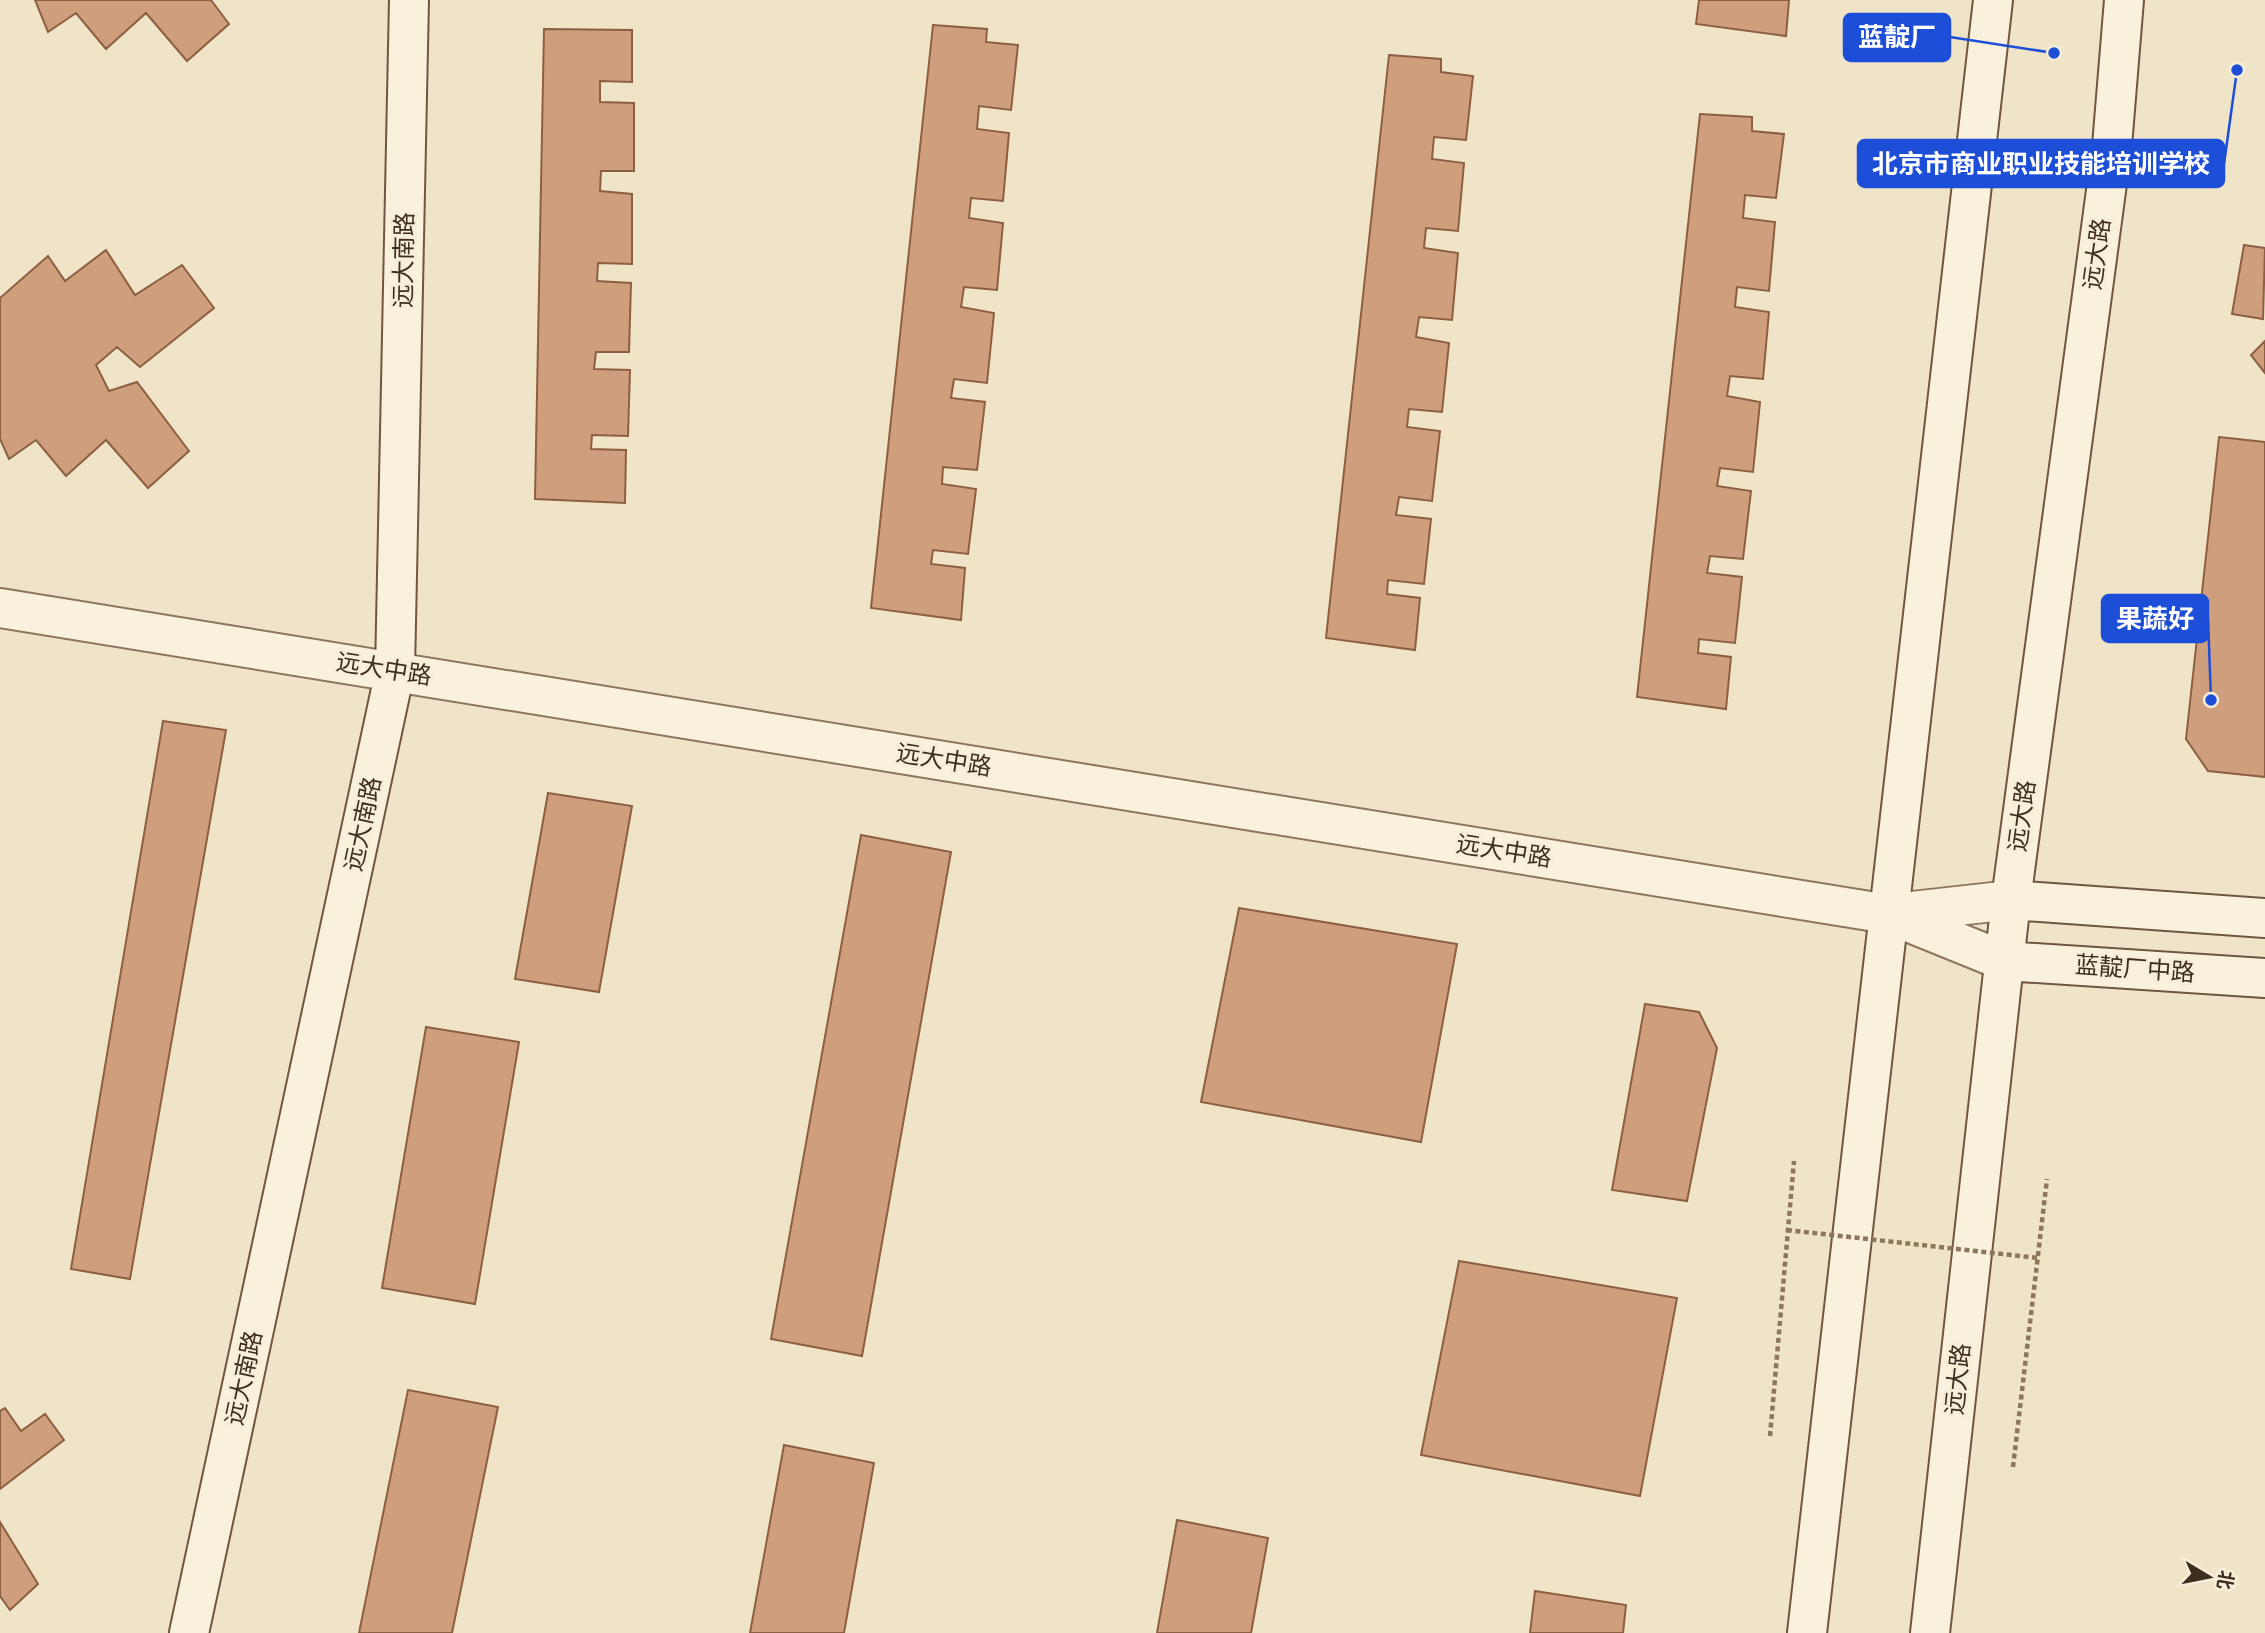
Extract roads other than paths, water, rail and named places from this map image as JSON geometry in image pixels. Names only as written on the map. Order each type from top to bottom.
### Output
[{"type":"street","name":"远大南路","points":[[189,1633],[395,671],[409,0]]},
{"type":"street","points":[[1807,1633],[1993,0]]},
{"type":"street","name":"远大路","points":[[1930,1633],[2011,900],[2112,146],[2124,0]]},
{"type":"street","name":"远大中路","points":[[0,608],[1888,914]]},
{"type":"street","points":[[1888,914],[2011,900],[2265,918]]},
{"type":"street","name":"蓝靛厂中路","points":[[1888,914],[2004,961],[2265,978]]},
{"type":"place","name":"蓝靛厂","points":[[2054,53]]},
{"type":"place","name":"北京市商业职业技能培训学校","points":[[2237,70]]},
{"type":"place","name":"果蔬好","points":[[2211,700]]}]
